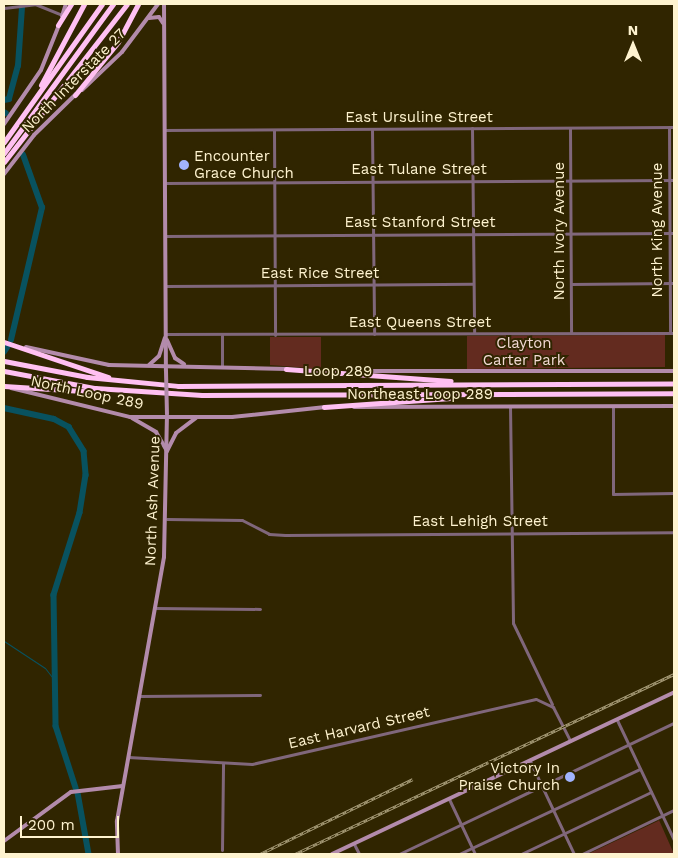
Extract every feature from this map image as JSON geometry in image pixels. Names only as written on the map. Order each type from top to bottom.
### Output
[{"type":"highway","points":[[58,25],[71,4]]},
{"type":"highway","points":[[17,124],[84,4]]},
{"type":"highway","points":[[4,142],[102,4]]},
{"type":"highway","points":[[4,153],[113,4]]},
{"type":"highway","points":[[4,162],[127,4]]},
{"type":"highway","points":[[75,95],[118,42],[138,4]]},
{"type":"highway","points":[[4,342],[99,375],[148,384]]},
{"type":"highway","name":"Loop 289","points":[[4,361],[148,384],[674,382]]},
{"type":"highway","points":[[286,369],[504,384]]},
{"type":"highway","name":"Loop 289","points":[[4,372],[131,392],[634,393],[674,395]]},
{"type":"highway","points":[[4,386],[131,392]]},
{"type":"highway","points":[[324,407],[520,394]]},
{"type":"main road","name":"North Interstate 27","points":[[4,124],[41,70],[66,4]]},
{"type":"main road","name":"North Interstate 27","points":[[4,174],[34,135],[122,52],[158,4]]},
{"type":"main road","name":"North Ash Avenue","points":[[118,854],[123,786],[156,608],[167,519],[164,4]]},
{"type":"main road","points":[[149,18],[159,17],[164,25]]},
{"type":"main road","points":[[148,365],[159,356],[166,335]]},
{"type":"main road","points":[[166,335],[173,354],[186,365]]},
{"type":"main road","name":"North Loop 289","points":[[4,342],[77,362],[166,365]]},
{"type":"main road","name":"Northeast Loop 289","points":[[166,365],[286,369],[674,371]]},
{"type":"main road","name":"North Loop 289","points":[[4,386],[130,417],[167,416]]},
{"type":"main road","name":"Northeast Loop 289","points":[[167,416],[197,417],[324,407],[674,406]]},
{"type":"main road","points":[[130,417],[150,426],[167,451],[176,433],[197,417]]},
{"type":"main road","points":[[332,854],[674,692]]},
{"type":"main road","points":[[4,841],[72,792],[123,786]]},
{"type":"street","points":[[4,8],[34,4],[62,15]]},
{"type":"street","name":"North King Avenue","points":[[669,127],[672,333]]},
{"type":"street","name":"East Ursuline Street","points":[[164,130],[674,127]]},
{"type":"street","points":[[472,128],[474,334]]},
{"type":"street","name":"North Ivory Avenue","points":[[570,128],[571,333]]},
{"type":"street","points":[[372,129],[374,334]]},
{"type":"street","points":[[274,130],[275,335]]},
{"type":"street","name":"East Tulane Street","points":[[165,183],[674,180]]},
{"type":"street","name":"East Stanford Street","points":[[165,236],[672,233]]},
{"type":"street","points":[[571,284],[672,283]]},
{"type":"street","name":"East Rice Street","points":[[166,286],[473,284]]},
{"type":"street","name":"East Queens Street","points":[[166,335],[672,333]]},
{"type":"street","points":[[222,335],[222,367]]},
{"type":"street","points":[[510,406],[513,623],[570,742]]},
{"type":"street","points":[[613,406],[613,494],[674,493]]},
{"type":"street","name":"East Lehigh Street","points":[[167,519],[242,520],[266,532],[285,535],[674,532]]},
{"type":"street","points":[[156,608],[260,609]]},
{"type":"street","points":[[140,696],[260,695]]},
{"type":"street","name":"East Harvard Street","points":[[128,757],[223,763],[259,762],[531,700],[553,707]]},
{"type":"street","points":[[617,720],[674,840]]},
{"type":"street","points":[[399,854],[674,723]]},
{"type":"street","points":[[530,761],[574,854]]},
{"type":"street","points":[[222,850],[223,763]]},
{"type":"street","points":[[459,854],[640,769]]},
{"type":"street","points":[[521,854],[651,792]]},
{"type":"street","points":[[449,799],[475,854]]},
{"type":"street","points":[[582,854],[674,810]]},
{"type":"street","points":[[354,844],[359,854]]},
{"type":"green space","name":"Clayton Carter Park","points":[[665,335],[665,367],[467,369],[467,336]]},
{"type":"green space","points":[[270,337],[321,337],[321,369],[270,365]]},
{"type":"green space","points":[[658,821],[674,854],[588,854]]},
{"type":"waterway","points":[[4,100],[9,99],[18,66],[22,7]]},
{"type":"waterway","points":[[11,340],[42,208],[23,155]]},
{"type":"waterway","points":[[4,352],[8,346]]},
{"type":"waterway","points":[[4,408],[54,419],[69,427],[84,451],[86,475],[80,513],[54,595],[56,726],[76,788]]},
{"type":"waterway","points":[[4,641],[45,668],[56,682]]},
{"type":"waterway","points":[[78,793],[89,854]]},
{"type":"railway","points":[[295,854],[674,674]]},
{"type":"railway","points":[[260,854],[413,779]]},
{"type":"place","name":"Encounter Grace Church","points":[[184,165]]},
{"type":"place","name":"Victory In Praise Church","points":[[570,777]]}]
